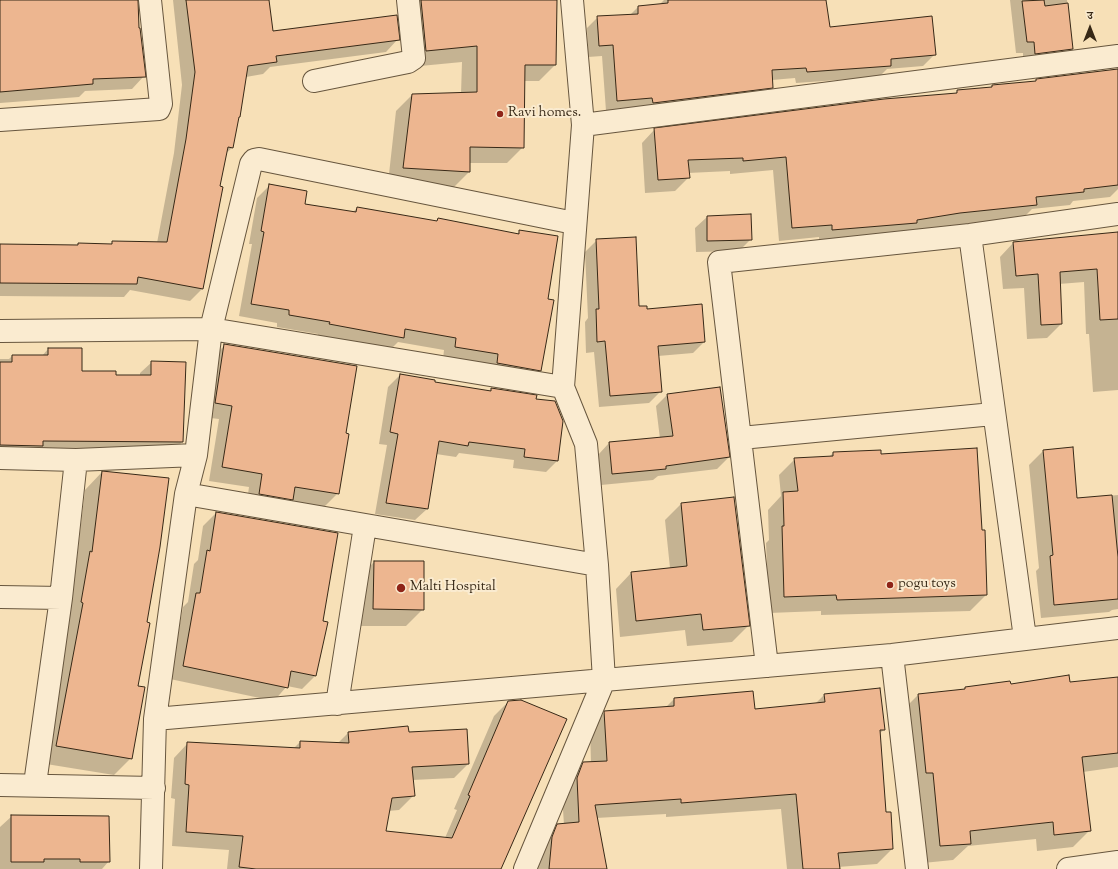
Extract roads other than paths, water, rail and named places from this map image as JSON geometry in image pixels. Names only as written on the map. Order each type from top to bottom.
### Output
[{"type":"street","points":[[0,120],[159,110],[161,104],[150,0]]},
{"type":"street","points":[[314,81],[408,62],[414,58],[408,0]]},
{"type":"street","points":[[524,869],[604,680],[598,565],[586,444],[563,387],[574,223],[583,125],[572,0]]},
{"type":"street","points":[[583,125],[1118,56]]},
{"type":"street","points":[[151,869],[155,720],[186,494],[196,455],[211,329],[251,164],[254,160],[259,159],[574,223]]},
{"type":"street","points":[[767,666],[719,262],[970,235],[1118,214]]},
{"type":"street","points":[[970,235],[1024,638]]},
{"type":"street","points":[[0,331],[211,329],[563,387]]},
{"type":"street","points":[[741,438],[993,414]]},
{"type":"street","points":[[0,458],[76,460],[196,455]]},
{"type":"street","points":[[35,784],[61,598],[76,460]]},
{"type":"street","points":[[186,494],[598,565]]},
{"type":"street","points":[[337,704],[365,526]]},
{"type":"street","points":[[0,597],[61,598]]},
{"type":"street","points":[[155,720],[892,655],[1024,638],[1118,628]]},
{"type":"street","points":[[892,655],[917,869]]},
{"type":"street","points":[[0,785],[35,784],[154,788]]},
{"type":"street","points":[[1068,869],[1118,862]]},
{"type":"place","name":"Ravi homes.","points":[[500,114]]},
{"type":"place","name":"pogu toys","points":[[890,585]]},
{"type":"place","name":"Malti Hospital","points":[[401,588]]}]
